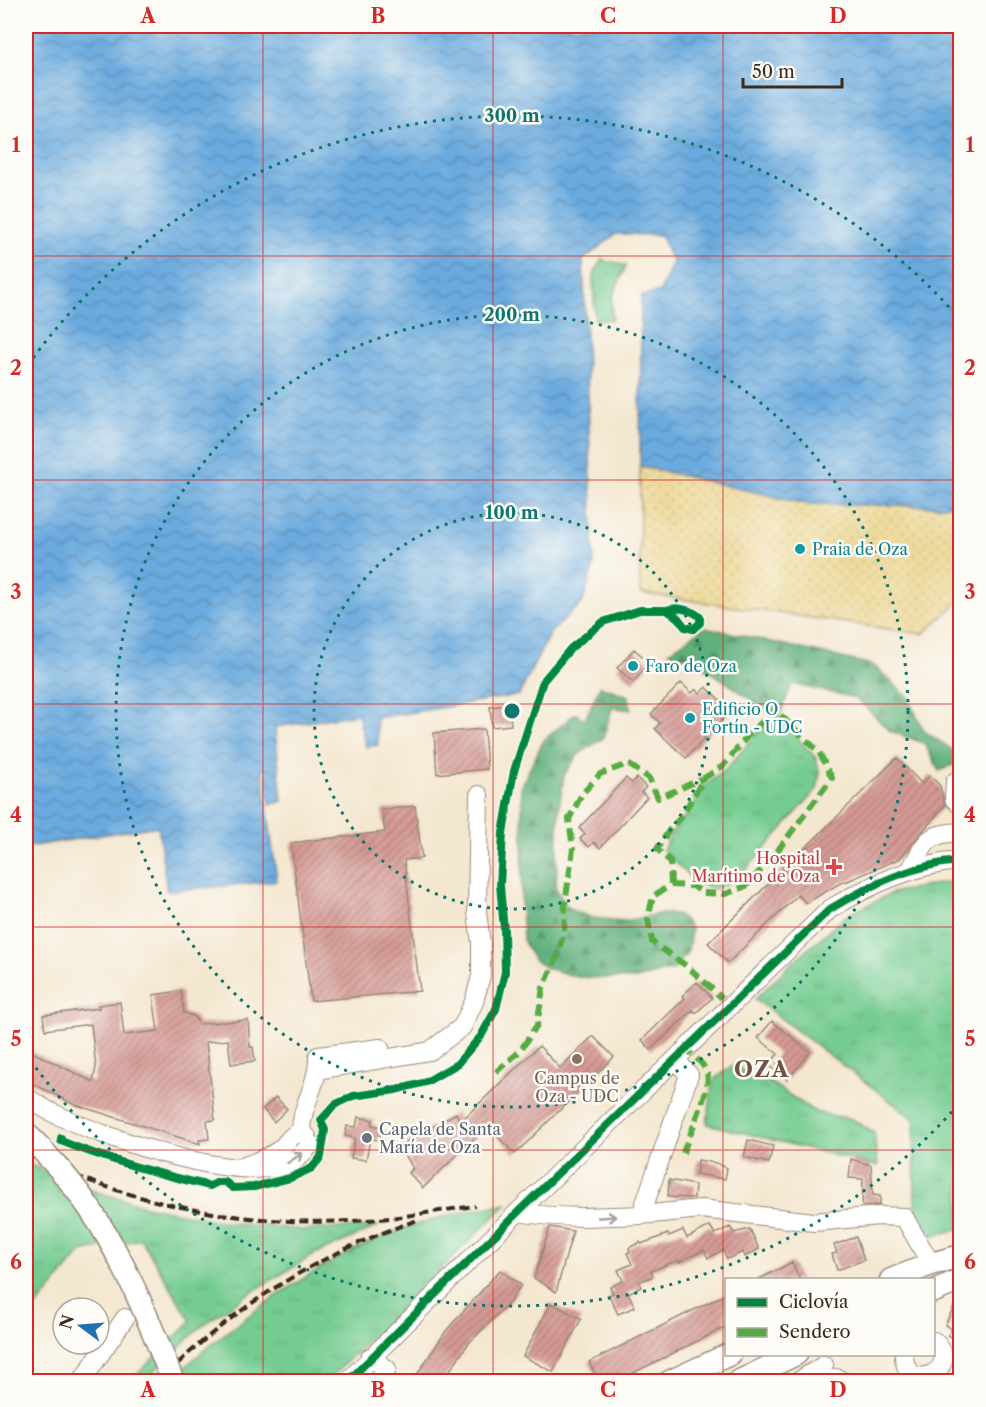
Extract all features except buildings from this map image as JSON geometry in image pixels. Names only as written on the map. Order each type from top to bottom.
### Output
[{"type":"main road","points":[[26,1134],[69,1180],[100,1222],[126,1270],[173,1382]]},
{"type":"main road","points":[[896,1278],[931,1264],[960,1256]]},
{"type":"main road","points":[[669,1382],[726,1356]]},
{"type":"main road","points":[[683,1382],[731,1356]]},
{"type":"main road","points":[[738,1382],[794,1356]]},
{"type":"street","points":[[960,778],[955,782],[953,791],[954,799],[960,805]]},
{"type":"street","points":[[26,1097],[57,1115],[116,1139],[178,1158],[239,1168],[265,1169],[291,1162],[310,1145],[307,1137],[300,1132],[301,1119],[318,1070],[430,1051],[462,1027],[474,1002],[481,976],[482,943],[477,912],[479,795]]},
{"type":"street","points":[[910,870],[925,843],[941,833],[960,832]]},
{"type":"street","points":[[347,1382],[518,1212],[830,909],[870,887],[910,870],[960,861]]},
{"type":"street","points":[[641,1215],[690,1075],[675,1059]]},
{"type":"street","points":[[518,1212],[549,1217],[596,1218],[701,1209],[814,1222],[879,1216],[904,1217],[931,1264]]},
{"type":"street","points":[[81,1382],[125,1318]]},
{"type":"street","points":[[904,1356],[904,1377],[922,1377],[933,1374],[938,1370],[943,1359],[942,1352],[935,1343]]},
{"type":"street","points":[[798,1356],[828,1370]]},
{"type":"street","points":[[370,1358],[387,1370],[380,1382]]},
{"type":"street","points":[[797,1382],[828,1370]]},
{"type":"green space","points":[[602,258],[606,262],[626,266],[612,298],[612,319],[595,320],[593,277]]},
{"type":"green space","points":[[705,627],[873,665],[907,696],[924,731],[960,755],[960,762],[939,771],[924,743],[890,731],[856,698],[792,684],[779,718],[693,660],[669,652]]},
{"type":"green space","points":[[600,686],[629,696],[631,710],[612,708],[603,738],[578,755],[564,775],[559,809],[556,888],[565,904],[573,911],[593,918],[625,921],[658,914],[676,914],[686,921],[691,929],[688,951],[675,969],[635,979],[577,977],[546,968],[533,959],[523,940],[521,786],[544,740],[575,714],[585,719]]},
{"type":"green space","points":[[779,718],[816,758],[820,773],[817,789],[739,878],[716,889],[697,884],[663,850],[673,831],[689,811],[704,786],[726,769],[768,721]]},
{"type":"green space","points":[[952,881],[960,883],[960,1229],[921,1238],[915,1212],[914,1119],[755,999],[846,916],[892,893]]},
{"type":"green space","points":[[734,1064],[749,1075],[768,1081],[815,1112],[852,1119],[874,1133],[878,1166],[707,1124],[713,1081]]},
{"type":"green space","points":[[26,1163],[91,1190],[145,1206],[225,1222],[303,1230],[379,1226],[315,1254],[248,1294],[204,1324],[143,1381],[130,1381],[191,1321],[141,1239],[81,1252],[26,1320]]},
{"type":"green space","points":[[507,1204],[327,1381],[183,1381],[179,1372],[228,1331],[280,1294],[334,1260],[392,1233],[420,1223]]},
{"type":"sand","name":"Praia de Oza","points":[[640,466],[807,504],[943,506],[960,502],[960,600],[923,634],[640,593]]},
{"type":"water","points":[[26,26],[960,26],[960,502],[943,506],[807,504],[640,466],[641,296],[660,292],[673,262],[660,235],[616,234],[583,260],[594,564],[583,602],[550,633],[519,695],[376,718],[378,745],[366,747],[358,714],[275,727],[282,801],[270,805],[266,769],[262,769],[277,881],[167,891],[158,826],[26,847]]},
{"type":"railway","points":[[26,1154],[110,1188],[154,1201],[198,1211],[244,1217],[335,1222],[392,1218],[475,1206]]},
{"type":"railway","points":[[159,1382],[216,1330],[279,1285],[346,1249],[418,1220]]},
{"type":"marked path","points":[[671,885],[670,861],[657,849],[681,817],[704,778],[723,766],[751,732],[775,710],[819,752],[832,778],[772,858],[746,886],[726,894],[703,893],[693,886],[671,885],[653,896],[648,919],[652,942],[688,967],[722,998]]},
{"type":"marked path","points":[[496,1072],[520,1051],[537,1025],[543,988],[557,957],[564,932],[565,904],[573,849],[569,819],[582,794],[600,774],[628,764],[649,778],[658,798],[704,778]]},
{"type":"marked path","points":[[683,1153],[703,1101],[708,1080],[703,1066],[686,1049]]},
{"type":"cycle path","points":[[61,1138],[61,1141],[98,1155],[172,1177],[210,1186],[218,1182],[225,1182],[233,1188],[254,1187],[290,1178],[312,1168],[321,1157],[325,1130],[321,1120],[336,1104],[353,1096],[396,1090],[426,1082],[457,1064],[481,1036],[496,1009],[505,972],[500,885],[503,833],[514,771],[543,681],[571,648],[603,622],[640,610],[667,610],[685,627],[693,629],[700,623],[700,617],[689,611],[675,608],[667,610]]},
{"type":"cycle path","points":[[347,1382],[518,1212],[830,909],[861,892],[909,871],[960,861]]},
{"type":"place","name":"Praia de Oza","points":[[800,549]]},
{"type":"place","name":"Faro de Oza","points":[[633,666]]},
{"type":"place","name":"Edificio O Fortín - UDC","points":[[690,718]]},
{"type":"place","name":"Hospital Marítimo de Oza","points":[[834,867]]},
{"type":"place","name":"Campus de Oza - UDC","points":[[577,1059]]},
{"type":"place","name":"Capela de Santa María de Oza","points":[[367,1138]]},
{"type":"district","name":"OZA","points":[[762,1069]]}]
